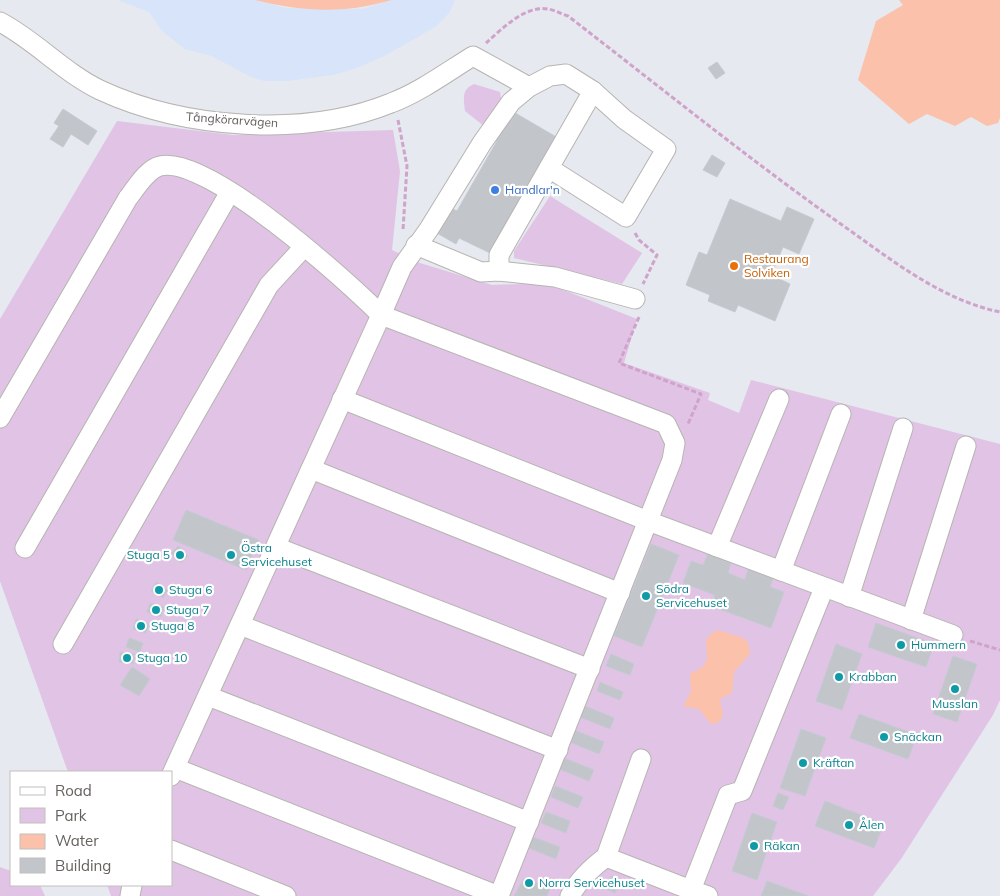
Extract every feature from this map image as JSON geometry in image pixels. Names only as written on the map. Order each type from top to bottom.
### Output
[{"type":"street","name":"Tångkörarvägen","points":[[0,22],[73,75],[113,95],[157,111],[220,121],[286,124],[340,118],[392,103],[473,56]]},
{"type":"street","points":[[473,56],[529,87]]},
{"type":"street","points":[[0,418],[94,253],[128,198],[148,173],[160,166],[178,167],[209,178],[230,192],[304,247],[349,284],[380,316],[666,424],[675,443],[672,460],[499,896],[173,772],[276,547],[342,399],[380,316],[402,267],[429,229],[482,143],[511,102],[529,87],[550,76],[566,74],[593,92],[624,119],[666,149],[626,218],[549,168]]},
{"type":"street","points":[[499,271],[499,256],[593,92]]},
{"type":"street","points":[[25,548],[230,192]]},
{"type":"street","points":[[416,245],[481,272],[499,271],[555,277],[635,299]]},
{"type":"street","points":[[63,644],[269,285],[304,247]]},
{"type":"street","points":[[342,399],[648,521],[953,635]]},
{"type":"street","points":[[717,547],[779,399]]},
{"type":"street","points":[[781,571],[841,414]]},
{"type":"street","points":[[850,597],[903,428]]},
{"type":"street","points":[[911,620],[966,446]]},
{"type":"street","points":[[311,469],[620,593]]},
{"type":"street","points":[[276,547],[590,669]]},
{"type":"street","points":[[606,857],[699,893],[728,795],[742,791],[824,588]]},
{"type":"street","points":[[240,625],[558,750]]},
{"type":"street","points":[[208,696],[529,822]]},
{"type":"street","points":[[570,896],[576,885],[593,867],[606,857],[641,759]]},
{"type":"street","points":[[172,850],[286,896]]},
{"type":"path","points":[[473,56],[504,27],[528,11],[547,9],[568,16],[810,203],[878,251],[951,297],[1000,312]]},
{"type":"path","points":[[392,103],[400,127],[408,166],[403,236],[416,245]]},
{"type":"path","points":[[626,218],[639,240],[657,255],[635,299],[640,315],[619,363],[701,394],[686,427]]},
{"type":"path","points":[[953,635],[1000,650]]},
{"type":"green space","points":[[474,84],[500,92],[502,105],[484,126],[465,111],[465,92]]},
{"type":"green space","points":[[117,121],[233,135],[393,130],[400,171],[392,250],[420,263],[492,285],[546,283],[637,319],[624,363],[710,393],[708,400],[739,413],[751,380],[1000,444],[1000,700],[993,715],[901,859],[873,896],[111,896],[107,886],[172,886],[172,771],[68,771],[0,581],[0,319]]},
{"type":"green space","points":[[550,196],[642,253],[622,284],[514,258],[514,251]]},
{"type":"green space","points":[[0,867],[10,871],[10,886],[40,886],[45,896],[0,896]]},
{"type":"sand","points":[[118,0],[255,0],[286,8],[363,9],[392,0],[455,0],[449,13],[435,27],[386,55],[359,67],[333,75],[287,81],[264,81],[249,76],[212,56],[185,49],[162,31],[149,12]]},
{"type":"water","points":[[255,0],[392,0],[357,8],[323,10],[290,7]]},
{"type":"water","points":[[899,0],[1000,0],[1000,118],[998,123],[987,126],[971,117],[955,126],[927,114],[909,124],[858,80],[876,21],[903,5]]},
{"type":"water","points":[[718,630],[743,638],[748,642],[750,654],[734,672],[732,693],[720,699],[723,716],[717,724],[710,723],[699,709],[683,706],[691,692],[690,674],[704,665],[707,660],[706,642],[711,634]]},
{"type":"building","points":[[717,62],[725,73],[716,79],[708,68]]},
{"type":"building","points":[[63,109],[97,131],[88,145],[71,134],[63,147],[50,139],[59,126],[54,123]]},
{"type":"building","points":[[510,110],[558,138],[490,253],[459,238],[456,244],[437,233],[451,208],[457,211],[497,141],[493,139]]},
{"type":"building","points":[[712,155],[725,163],[717,177],[703,170]]},
{"type":"building","name":"Restaurang Solviken","points":[[730,199],[781,221],[787,207],[814,219],[799,254],[783,247],[771,275],[790,284],[775,321],[738,305],[735,312],[708,301],[710,295],[686,285],[699,252],[707,255]]},
{"type":"building","name":"Östra Servicehuset","points":[[186,510],[259,540],[246,570],[173,540]]},
{"type":"building","name":"Södra Servicehuset","points":[[651,544],[679,555],[642,647],[614,636]]},
{"type":"building","name":"Stuga 5","points":[[178,546],[188,556],[181,563],[171,553]]},
{"type":"building","points":[[708,554],[731,563],[728,573],[745,580],[748,569],[773,578],[770,587],[784,592],[771,628],[711,606],[715,595],[683,583],[691,561],[703,565]]},
{"type":"building","name":"Stuga 6","points":[[156,582],[168,590],[163,598],[151,591]]},
{"type":"building","name":"Stuga 7","points":[[150,603],[164,607],[161,617],[147,612]]},
{"type":"building","name":"Stuga 8","points":[[136,619],[149,624],[146,633],[133,629]]},
{"type":"building","name":"Hummern","points":[[876,623],[934,644],[926,667],[868,647]]},
{"type":"building","points":[[129,638],[143,643],[140,652],[126,647]]},
{"type":"building","name":"Krabban","points":[[836,644],[862,654],[842,710],[816,701]]},
{"type":"building","name":"Stuga 10","points":[[120,652],[135,654],[133,664],[119,662]]},
{"type":"building","points":[[611,654],[634,664],[630,675],[606,666]]},
{"type":"building","name":"Musslan","points":[[953,656],[977,664],[957,722],[933,714]]},
{"type":"building","points":[[132,667],[150,679],[139,696],[120,685]]},
{"type":"building","points":[[600,682],[623,692],[620,700],[597,691]]},
{"type":"building","points":[[585,706],[614,718],[610,729],[580,717]]},
{"type":"building","name":"Snäckan","points":[[859,714],[917,735],[908,759],[850,738]]},
{"type":"building","name":"Kräftan","points":[[801,729],[826,738],[805,796],[780,788]]},
{"type":"building","points":[[574,730],[604,742],[599,754],[570,742]]},
{"type":"building","points":[[564,758],[594,770],[589,781],[559,769]]},
{"type":"building","points":[[555,786],[583,797],[578,808],[551,797]]},
{"type":"building","points":[[778,793],[789,797],[783,810],[773,806]]},
{"type":"building","name":"Ålen","points":[[825,801],[884,824],[874,848],[815,826]]},
{"type":"building","points":[[546,812],[570,821],[566,833],[541,823]]},
{"type":"building","name":"Räkan","points":[[752,813],[777,822],[757,880],[732,871]]},
{"type":"building","points":[[533,837],[560,847],[556,859],[529,848]]},
{"type":"building","points":[[611,876],[621,880],[615,893],[605,888]]},
{"type":"building","name":"Norra Servicehuset","points":[[524,878],[550,888],[547,896],[514,896]]},
{"type":"building","points":[[767,881],[809,896],[761,896]]},
{"type":"place","name":"Handlar'n","points":[[495,190]]},
{"type":"place","name":"Restaurang Solviken","points":[[734,266]]},
{"type":"place","name":"Stuga 5","points":[[180,555]]},
{"type":"place","name":"Östra Servicehuset","points":[[231,555]]},
{"type":"place","name":"Stuga 6","points":[[159,590]]},
{"type":"place","name":"Södra Servicehuset","points":[[646,596]]},
{"type":"place","name":"Stuga 7","points":[[156,610]]},
{"type":"place","name":"Stuga 8","points":[[141,626]]},
{"type":"place","name":"Hummern","points":[[901,645]]},
{"type":"place","name":"Stuga 10","points":[[127,658]]},
{"type":"place","name":"Krabban","points":[[839,677]]},
{"type":"place","name":"Musslan","points":[[955,689]]},
{"type":"place","name":"Snäckan","points":[[884,737]]},
{"type":"place","name":"Kräftan","points":[[803,763]]},
{"type":"place","name":"Ålen","points":[[849,825]]},
{"type":"place","name":"Räkan","points":[[754,846]]},
{"type":"place","name":"Norra Servicehuset","points":[[529,883]]}]
